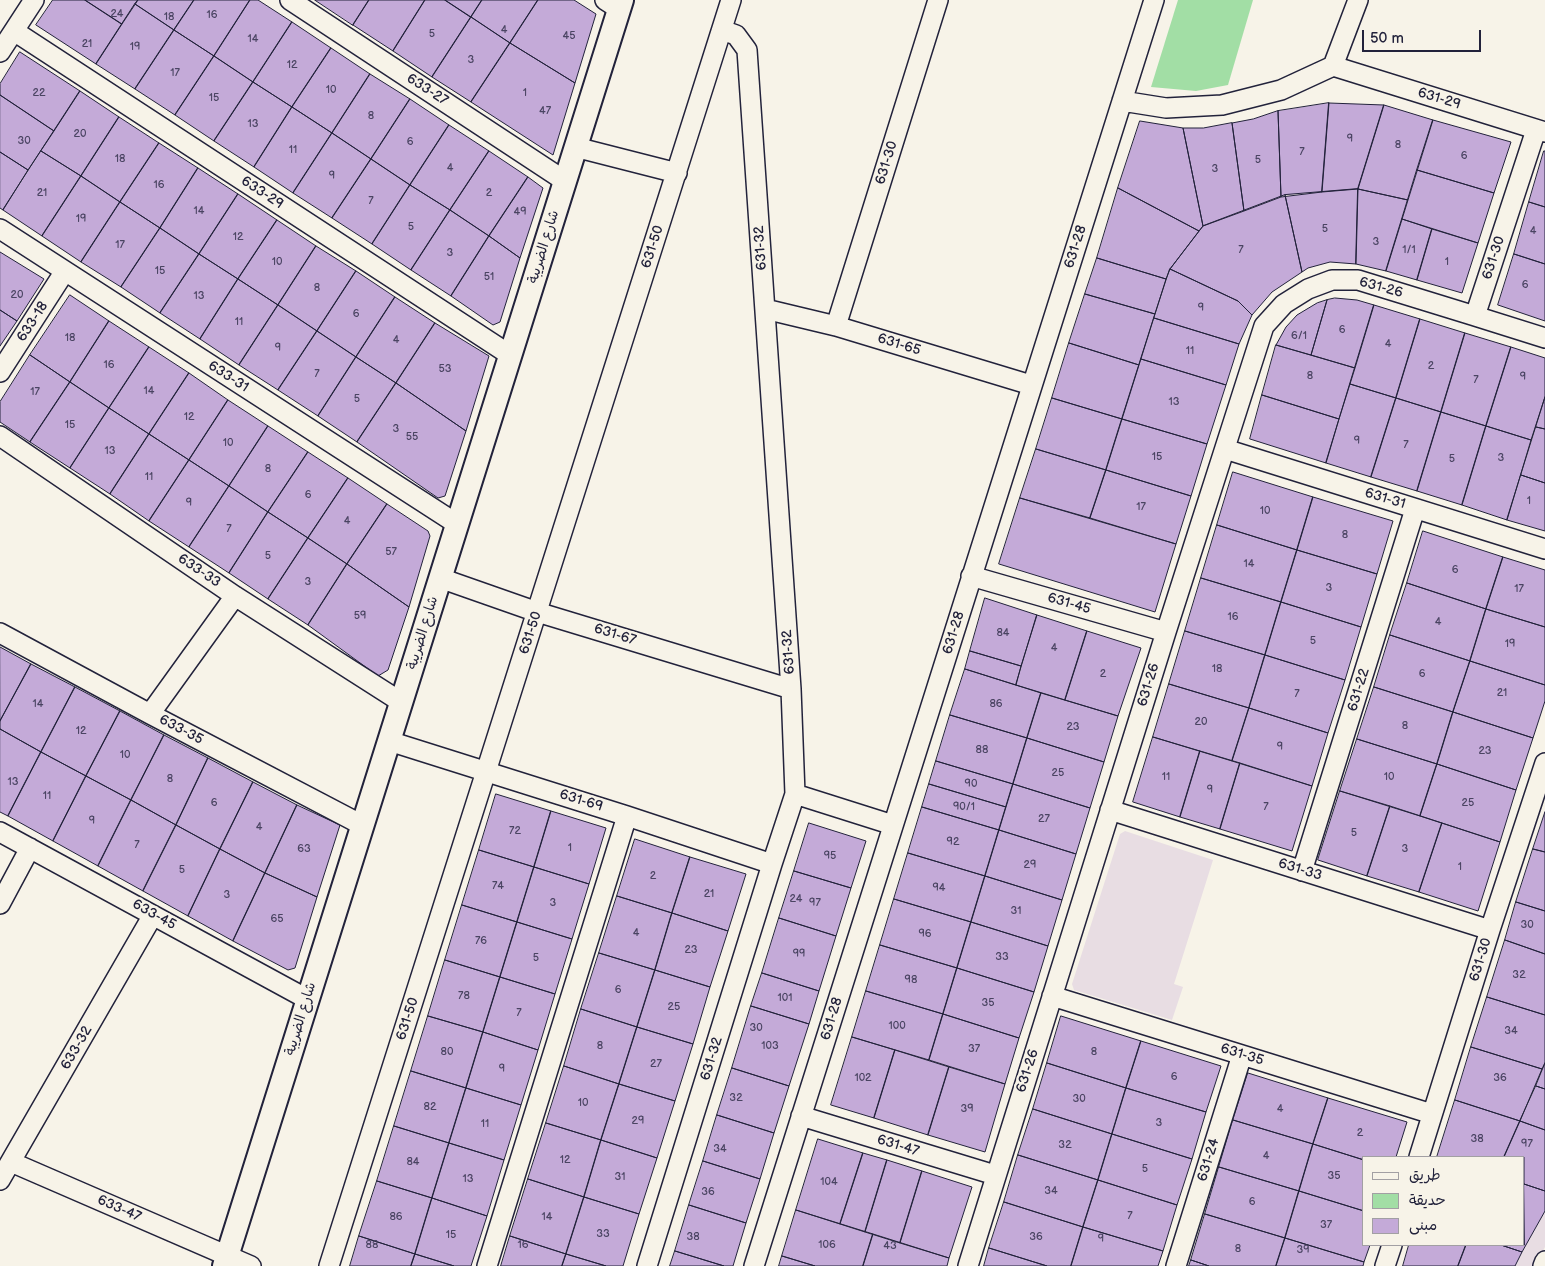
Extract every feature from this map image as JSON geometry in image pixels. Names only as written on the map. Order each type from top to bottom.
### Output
[{"type":"street","points":[[0,52],[34,0]]},
{"type":"street","name":"633-27","points":[[290,0],[565,181]]},
{"type":"street","name":"631-50","points":[[330,1266],[731,0]]},
{"type":"street","name":"631-30","points":[[836,326],[938,0]]},
{"type":"street","name":"631-28","points":[[754,1266],[1154,0]]},
{"type":"street","points":[[1122,101],[1166,108],[1222,105],[1281,90],[1333,66],[1358,0]]},
{"type":"street","name":"شارع الضريبة","points":[[225,1261],[576,147],[615,3]]},
{"type":"street","name":"631-32","points":[[648,1266],[795,794],[791,690],[747,50],[736,35],[722,30]]},
{"type":"street","name":"633-29","points":[[14,31],[510,355]]},
{"type":"street","name":"631-29","points":[[1333,66],[1540,131]]},
{"type":"street","name":"631-30","points":[[1475,316],[1540,131]]},
{"type":"street","points":[[576,147],[677,173]]},
{"type":"street","name":"633-31","points":[[0,229],[457,524]]},
{"type":"street","name":"633-18","points":[[0,372],[65,272]]},
{"type":"street","name":"631-26","points":[[968,1266],[995,1175],[1264,326],[1284,304],[1308,289],[1332,280],[1358,280],[1475,316]]},
{"type":"street","name":"631-65","points":[[766,309],[836,326],[1031,385]]},
{"type":"street","points":[[1475,316],[1545,338]]},
{"type":"street","name":"633-33","points":[[0,436],[235,596],[401,702]]},
{"type":"street","name":"631-31","points":[[1225,449],[1545,550]]},
{"type":"street","name":"631-22","points":[[1302,871],[1415,509]]},
{"type":"street","name":"631-45","points":[[972,576],[1166,632]]},
{"type":"street","name":"631-67","points":[[440,578],[537,612],[791,690]]},
{"type":"street","points":[[150,714],[235,596]]},
{"type":"street","name":"633-35","points":[[0,633],[362,825]]},
{"type":"street","name":"631-69","points":[[389,741],[772,864]]},
{"type":"street","name":"631-30","points":[[1419,1156],[1490,930],[1545,763]]},
{"type":"street","points":[[795,794],[893,825]]},
{"type":"street","name":"631-33","points":[[1110,810],[1490,930]]},
{"type":"street","points":[[487,1266],[627,816]]},
{"type":"street","name":"633-45","points":[[0,832],[308,999]]},
{"type":"street","points":[[0,904],[30,848]]},
{"type":"street","name":"633-32","points":[[0,1180],[153,915]]},
{"type":"street","name":"631-35","points":[[1052,996],[1432,1114]]},
{"type":"street","name":"631-24","points":[[1176,1266],[1242,1055]]},
{"type":"street","name":"631-47","points":[[801,1116],[995,1175]]},
{"type":"street","name":"633-47","points":[[11,1162],[225,1261],[252,1266]]},
{"type":"street","points":[[1385,1266],[1392,1246]]},
{"type":"street","points":[[1543,1266],[1545,1261]]},
{"type":"shaded area","points":[[1125,831],[1213,860],[1174,984],[1183,987],[1172,1020],[1074,990],[1072,984],[1120,834]]},
{"type":"shaded area","points":[[1525,1184],[1545,1191],[1545,1247],[1535,1266],[1458,1266],[1466,1246],[1525,1246]]},
{"type":"green space","points":[[1178,0],[1253,0],[1228,85],[1196,91],[1151,87]]},
{"type":"building","points":[[53,0],[85,0],[122,24],[96,64],[36,25]]},
{"type":"building","points":[[85,0],[138,0],[122,24]]},
{"type":"building","points":[[138,0],[194,0],[174,30],[135,4]]},
{"type":"building","points":[[194,0],[250,0],[214,56],[174,30]]},
{"type":"building","points":[[250,0],[258,0],[292,22],[253,82],[214,56]]},
{"type":"building","points":[[315,0],[369,0],[353,25]]},
{"type":"building","points":[[369,0],[425,0],[393,51],[353,25]]},
{"type":"building","points":[[425,0],[445,0],[471,17],[432,77],[393,51]]},
{"type":"building","points":[[445,0],[482,0],[471,17]]},
{"type":"building","points":[[482,0],[538,0],[510,43],[471,17]]},
{"type":"building","points":[[538,0],[574,0],[596,14],[575,83],[510,43]]},
{"type":"building","points":[[135,4],[174,30],[135,89],[96,64]]},
{"type":"building","points":[[471,17],[510,43],[471,102],[432,77]]},
{"type":"building","points":[[292,22],[331,48],[292,107],[253,82]]},
{"type":"building","points":[[174,30],[214,56],[175,115],[135,89]]},
{"type":"building","points":[[510,43],[575,83],[553,155],[471,102]]},
{"type":"building","points":[[331,48],[370,74],[332,133],[292,107]]},
{"type":"building","points":[[20,52],[80,91],[54,131],[0,95],[0,84]]},
{"type":"building","points":[[214,56],[253,82],[214,141],[175,115]]},
{"type":"building","points":[[370,74],[410,99],[371,159],[332,133]]},
{"type":"building","points":[[253,82],[292,107],[254,167],[214,141]]},
{"type":"building","points":[[80,91],[119,117],[81,176],[41,151]]},
{"type":"building","points":[[0,95],[54,131],[28,170],[0,152]]},
{"type":"building","points":[[410,99],[449,125],[410,185],[371,159]]},
{"type":"building","points":[[1329,103],[1322,192],[1281,197],[1278,111]]},
{"type":"building","points":[[1329,103],[1384,105],[1358,189],[1322,192]]},
{"type":"building","points":[[1384,105],[1433,120],[1408,200],[1358,189]]},
{"type":"building","points":[[292,107],[332,133],[293,193],[254,167]]},
{"type":"building","points":[[1278,111],[1281,197],[1244,211],[1232,123]]},
{"type":"building","points":[[119,117],[159,143],[120,202],[81,176]]},
{"type":"building","points":[[1433,120],[1511,142],[1494,193],[1417,170]]},
{"type":"building","points":[[1140,121],[1183,128],[1203,226],[1199,231],[1118,188]]},
{"type":"building","points":[[1232,123],[1244,211],[1203,226],[1183,128],[1203,128]]},
{"type":"building","points":[[449,125],[489,151],[450,210],[410,185]]},
{"type":"building","points":[[332,133],[371,159],[332,218],[293,193]]},
{"type":"building","points":[[159,143],[198,168],[160,228],[120,202]]},
{"type":"building","points":[[41,151],[81,176],[42,236],[3,210]]},
{"type":"building","points":[[489,151],[528,177],[489,236],[450,210]]},
{"type":"building","points":[[1545,151],[1545,207],[1529,202]]},
{"type":"building","points":[[0,152],[28,170],[3,210],[0,208]]},
{"type":"building","points":[[371,159],[410,185],[372,244],[332,218]]},
{"type":"building","points":[[198,168],[238,194],[199,254],[160,228]]},
{"type":"building","points":[[1417,170],[1494,193],[1478,243],[1402,219]]},
{"type":"building","points":[[81,176],[120,202],[81,262],[42,236]]},
{"type":"building","points":[[528,177],[543,188],[520,258],[489,236]]},
{"type":"building","points":[[410,185],[450,210],[411,270],[372,244]]},
{"type":"building","points":[[1118,188],[1199,231],[1170,269],[1166,279],[1097,258]]},
{"type":"building","points":[[1358,189],[1356,264],[1330,262],[1308,268],[1302,272],[1285,195]]},
{"type":"building","points":[[1358,189],[1408,200],[1386,271],[1356,264]]},
{"type":"building","points":[[238,194],[277,220],[238,279],[199,254]]},
{"type":"building","points":[[1285,195],[1302,272],[1272,292],[1252,315],[1238,301],[1170,269],[1203,226]]},
{"type":"building","points":[[120,202],[160,228],[121,287],[81,262]]},
{"type":"building","points":[[1529,202],[1545,207],[1545,264],[1514,254]]},
{"type":"building","points":[[450,210],[489,236],[451,296],[411,270]]},
{"type":"building","points":[[1402,219],[1432,229],[1417,280],[1386,271]]},
{"type":"building","points":[[277,220],[316,246],[278,305],[238,279]]},
{"type":"building","points":[[160,228],[199,254],[160,313],[121,287]]},
{"type":"building","points":[[1432,229],[1478,243],[1462,293],[1417,280]]},
{"type":"building","points":[[489,236],[520,258],[500,322],[493,325],[451,296]]},
{"type":"building","points":[[316,246],[356,271],[317,331],[278,305]]},
{"type":"building","points":[[0,252],[44,279],[17,321],[0,310]]},
{"type":"building","points":[[199,254],[238,279],[200,339],[160,313]]},
{"type":"building","points":[[1514,254],[1545,264],[1545,321],[1498,305]]},
{"type":"building","points":[[1097,258],[1166,279],[1155,314],[1085,294]]},
{"type":"building","points":[[1170,269],[1238,301],[1252,315],[1239,344],[1154,318]]},
{"type":"building","points":[[356,271],[395,297],[356,357],[317,331]]},
{"type":"building","points":[[238,279],[278,305],[239,365],[200,339]]},
{"type":"building","points":[[1085,294],[1155,314],[1139,365],[1069,343]]},
{"type":"building","points":[[70,295],[109,321],[70,382],[30,355]]},
{"type":"building","points":[[395,297],[435,323],[396,383],[356,357]]},
{"type":"building","points":[[1335,298],[1357,300],[1374,305],[1355,368],[1311,355],[1327,300]]},
{"type":"building","points":[[1327,300],[1311,355],[1276,345],[1286,327],[1297,315],[1317,303]]},
{"type":"building","points":[[278,305],[317,331],[278,390],[239,365]]},
{"type":"building","points":[[1374,305],[1420,319],[1396,398],[1350,384]]},
{"type":"building","points":[[0,310],[17,321],[0,346]]},
{"type":"building","points":[[1154,318],[1239,344],[1226,385],[1141,359]]},
{"type":"building","points":[[1420,319],[1465,333],[1441,412],[1396,398]]},
{"type":"building","points":[[109,321],[149,347],[109,408],[70,382]]},
{"type":"building","points":[[435,323],[489,356],[466,431],[396,383]]},
{"type":"building","points":[[317,331],[356,357],[318,416],[278,390]]},
{"type":"building","points":[[1465,333],[1511,347],[1486,426],[1441,412]]},
{"type":"building","points":[[1069,343],[1139,365],[1122,419],[1052,398]]},
{"type":"building","points":[[1276,345],[1355,368],[1339,419],[1262,395]]},
{"type":"building","points":[[149,347],[189,373],[149,434],[109,408]]},
{"type":"building","points":[[1511,347],[1545,358],[1545,397],[1531,440],[1486,426]]},
{"type":"building","points":[[30,355],[70,382],[30,442],[0,422],[0,402]]},
{"type":"building","points":[[356,357],[396,383],[357,442],[318,416]]},
{"type":"building","points":[[1141,359],[1226,385],[1207,444],[1122,419]]},
{"type":"building","points":[[189,373],[228,400],[189,460],[149,434]]},
{"type":"building","points":[[70,382],[109,408],[70,468],[30,442]]},
{"type":"building","points":[[396,383],[466,431],[445,496],[438,498],[357,442]]},
{"type":"building","points":[[1350,384],[1396,398],[1371,477],[1326,463]]},
{"type":"building","points":[[1262,395],[1339,419],[1326,463],[1250,439]]},
{"type":"building","points":[[1545,397],[1545,429],[1536,427]]},
{"type":"building","points":[[1052,398],[1122,419],[1106,470],[1036,449]]},
{"type":"building","points":[[1396,398],[1441,412],[1417,491],[1371,477]]},
{"type":"building","points":[[228,400],[268,426],[229,486],[189,460]]},
{"type":"building","points":[[109,408],[149,434],[110,494],[70,468]]},
{"type":"building","points":[[1441,412],[1486,426],[1462,505],[1417,491]]},
{"type":"building","points":[[1122,419],[1207,444],[1191,496],[1106,470]]},
{"type":"building","points":[[268,426],[308,452],[268,512],[229,486]]},
{"type":"building","points":[[1486,426],[1531,440],[1507,520],[1462,505]]},
{"type":"building","points":[[1536,427],[1545,429],[1545,483],[1521,475]]},
{"type":"building","points":[[149,434],[189,460],[149,521],[110,494]]},
{"type":"building","points":[[1036,449],[1106,470],[1090,518],[1020,498]]},
{"type":"building","points":[[308,452],[348,478],[308,538],[268,512]]},
{"type":"building","points":[[189,460],[229,486],[189,547],[149,521]]},
{"type":"building","points":[[1106,470],[1191,496],[1176,544],[1090,518]]},
{"type":"building","points":[[1233,472],[1313,497],[1297,550],[1217,525]]},
{"type":"building","points":[[1521,475],[1545,483],[1545,531],[1507,520]]},
{"type":"building","points":[[348,478],[387,504],[347,564],[308,538]]},
{"type":"building","points":[[229,486],[268,512],[229,573],[189,547]]},
{"type":"building","points":[[1313,497],[1393,521],[1377,574],[1297,550]]},
{"type":"building","points":[[1020,498],[1176,544],[1155,612],[999,564]]},
{"type":"building","points":[[387,504],[428,531],[430,536],[409,607],[347,564]]},
{"type":"building","points":[[268,512],[308,538],[268,599],[229,573]]},
{"type":"building","points":[[1217,525],[1297,550],[1281,602],[1201,578]]},
{"type":"building","points":[[1423,531],[1503,557],[1486,609],[1407,583]]},
{"type":"building","points":[[308,538],[347,564],[308,625],[268,599]]},
{"type":"building","points":[[1297,550],[1377,574],[1361,627],[1281,602]]},
{"type":"building","points":[[1503,557],[1545,570],[1545,627],[1486,609]]},
{"type":"building","points":[[347,564],[409,607],[388,670],[378,676],[308,625]]},
{"type":"building","points":[[1201,578],[1281,602],[1265,655],[1185,631]]},
{"type":"building","points":[[1407,583],[1486,609],[1470,661],[1390,635]]},
{"type":"building","points":[[985,598],[1037,615],[1021,666],[970,651]]},
{"type":"building","points":[[1281,602],[1361,627],[1345,680],[1265,655]]},
{"type":"building","points":[[1486,609],[1545,627],[1545,685],[1470,661]]},
{"type":"building","points":[[1037,615],[1087,631],[1065,700],[1016,685]]},
{"type":"building","points":[[1087,631],[1141,648],[1118,716],[1065,700]]},
{"type":"building","points":[[1185,631],[1265,655],[1249,708],[1169,684]]},
{"type":"building","points":[[1390,635],[1470,661],[1453,712],[1374,687]]},
{"type":"building","points":[[0,647],[31,664],[0,721]]},
{"type":"building","points":[[970,651],[1021,666],[1016,685],[965,669]]},
{"type":"building","points":[[1265,655],[1345,680],[1328,733],[1249,708]]},
{"type":"building","points":[[1470,661],[1545,685],[1545,701],[1533,738],[1453,712]]},
{"type":"building","points":[[31,664],[75,687],[41,752],[0,729],[0,721]]},
{"type":"building","points":[[965,669],[1041,693],[1027,738],[950,715]]},
{"type":"building","points":[[1169,684],[1249,708],[1232,761],[1153,737]]},
{"type":"building","points":[[75,687],[120,711],[86,776],[41,752]]},
{"type":"building","points":[[1374,687],[1453,712],[1437,764],[1357,739]]},
{"type":"building","points":[[1041,693],[1118,716],[1104,762],[1027,738]]},
{"type":"building","points":[[1249,708],[1328,733],[1312,786],[1232,761]]},
{"type":"building","points":[[120,711],[164,735],[131,800],[86,776]]},
{"type":"building","points":[[1453,712],[1533,738],[1516,790],[1437,764]]},
{"type":"building","points":[[950,715],[1027,738],[1013,784],[936,761]]},
{"type":"building","points":[[0,729],[41,752],[8,816],[0,812]]},
{"type":"building","points":[[164,735],[208,758],[176,825],[131,800]]},
{"type":"building","points":[[1153,737],[1200,751],[1180,817],[1133,802]]},
{"type":"building","points":[[1027,738],[1104,762],[1090,808],[1013,784]]},
{"type":"building","points":[[1357,739],[1437,764],[1420,816],[1340,791]]},
{"type":"building","points":[[1200,751],[1240,763],[1220,829],[1180,817]]},
{"type":"building","points":[[41,752],[86,776],[53,841],[8,816]]},
{"type":"building","points":[[208,758],[253,782],[220,849],[176,825]]},
{"type":"building","points":[[936,761],[1013,784],[1006,807],[929,784]]},
{"type":"building","points":[[1240,763],[1312,786],[1292,851],[1220,829]]},
{"type":"building","points":[[1437,764],[1516,790],[1500,842],[1420,816]]},
{"type":"building","points":[[86,776],[131,800],[98,866],[53,841]]},
{"type":"building","points":[[253,782],[297,805],[265,873],[220,849]]},
{"type":"building","points":[[929,784],[1006,807],[999,830],[922,807]]},
{"type":"building","points":[[1013,784],[1090,808],[1076,854],[999,830]]},
{"type":"building","points":[[1340,791],[1390,806],[1367,876],[1318,860]]},
{"type":"building","points":[[496,794],[551,811],[534,867],[479,850]]},
{"type":"building","points":[[131,800],[176,825],[143,891],[98,866]]},
{"type":"building","points":[[297,805],[340,825],[317,897],[265,873]]},
{"type":"building","points":[[1390,806],[1442,823],[1419,892],[1367,876]]},
{"type":"building","points":[[922,807],[999,830],[985,876],[908,853]]},
{"type":"building","points":[[551,811],[606,828],[589,884],[534,867]]},
{"type":"building","points":[[1545,812],[1545,852],[1533,849]]},
{"type":"building","points":[[809,823],[866,841],[851,888],[794,871]]},
{"type":"building","points":[[1442,823],[1500,842],[1478,911],[1419,892]]},
{"type":"building","points":[[176,825],[220,849],[188,916],[143,891]]},
{"type":"building","points":[[999,830],[1076,854],[1062,900],[985,876]]},
{"type":"building","points":[[635,839],[690,857],[672,913],[617,896]]},
{"type":"building","points":[[220,849],[265,873],[233,941],[188,916]]},
{"type":"building","points":[[1533,849],[1545,852],[1545,911],[1516,902]]},
{"type":"building","points":[[479,850],[534,867],[517,922],[462,905]]},
{"type":"building","points":[[908,853],[985,876],[971,922],[894,899]]},
{"type":"building","points":[[690,857],[746,874],[728,931],[672,913]]},
{"type":"building","points":[[534,867],[589,884],[572,939],[517,922]]},
{"type":"building","points":[[794,871],[851,888],[836,936],[779,918]]},
{"type":"building","points":[[265,873],[317,897],[295,968],[288,970],[233,941]]},
{"type":"building","points":[[985,876],[1062,900],[1048,946],[971,922]]},
{"type":"building","points":[[617,896],[672,913],[655,970],[599,953]]},
{"type":"building","points":[[894,899],[971,922],[957,968],[880,945]]},
{"type":"building","points":[[1516,902],[1545,911],[1545,954],[1505,940]]},
{"type":"building","points":[[462,905],[517,922],[500,977],[445,960]]},
{"type":"building","points":[[672,913],[728,931],[710,987],[655,970]]},
{"type":"building","points":[[779,918],[836,936],[819,991],[762,973]]},
{"type":"building","points":[[517,922],[572,939],[555,994],[500,977]]},
{"type":"building","points":[[971,922],[1048,946],[1034,992],[957,968]]},
{"type":"building","points":[[1505,940],[1545,954],[1545,1015],[1487,997]]},
{"type":"building","points":[[880,945],[957,968],[943,1014],[866,991]]},
{"type":"building","points":[[599,953],[655,970],[637,1027],[581,1009]]},
{"type":"building","points":[[445,960],[500,977],[483,1032],[428,1016]]},
{"type":"building","points":[[957,968],[1034,992],[1019,1038],[943,1014]]},
{"type":"building","points":[[655,970],[710,987],[693,1044],[637,1027]]},
{"type":"building","points":[[762,973],[819,991],[809,1024],[751,1006]]},
{"type":"building","points":[[500,977],[555,994],[538,1050],[483,1032]]},
{"type":"building","points":[[866,991],[943,1014],[929,1060],[852,1037]]},
{"type":"building","points":[[1487,997],[1545,1015],[1545,1063],[1542,1069],[1471,1047]]},
{"type":"building","points":[[751,1006],[809,1024],[789,1086],[732,1068]]},
{"type":"building","points":[[581,1009],[637,1027],[619,1084],[564,1066]]},
{"type":"building","points":[[943,1014],[1019,1038],[1005,1084],[929,1060]]},
{"type":"building","points":[[428,1016],[483,1032],[466,1088],[411,1071]]},
{"type":"building","points":[[1061,1016],[1141,1041],[1126,1088],[1047,1063]]},
{"type":"building","points":[[637,1027],[693,1044],[675,1101],[619,1084]]},
{"type":"building","points":[[483,1032],[538,1050],[521,1105],[466,1088]]},
{"type":"building","points":[[852,1037],[895,1050],[874,1118],[831,1105]]},
{"type":"building","points":[[1141,1041],[1221,1066],[1206,1112],[1126,1088]]},
{"type":"building","points":[[1471,1047],[1542,1069],[1520,1121],[1455,1100]]},
{"type":"building","points":[[895,1050],[949,1067],[928,1135],[874,1118]]},
{"type":"building","points":[[1047,1063],[1126,1088],[1112,1134],[1033,1109]]},
{"type":"building","points":[[1545,1063],[1545,1089],[1536,1086]]},
{"type":"building","points":[[564,1066],[619,1084],[601,1140],[546,1123]]},
{"type":"building","points":[[949,1067],[1005,1084],[985,1152],[928,1135]]},
{"type":"building","points":[[732,1068],[789,1086],[774,1133],[717,1115]]},
{"type":"building","points":[[411,1071],[466,1088],[449,1143],[394,1126]]},
{"type":"building","points":[[1248,1073],[1328,1098],[1313,1144],[1233,1120]]},
{"type":"building","points":[[619,1084],[675,1101],[657,1158],[601,1140]]},
{"type":"building","points":[[1536,1086],[1545,1089],[1545,1130],[1520,1121]]},
{"type":"building","points":[[466,1088],[521,1105],[504,1160],[449,1143]]},
{"type":"building","points":[[1126,1088],[1206,1112],[1192,1159],[1112,1134]]},
{"type":"building","points":[[1328,1098],[1407,1122],[1396,1156],[1362,1156],[1362,1159],[1313,1144]]},
{"type":"building","points":[[1455,1100],[1520,1121],[1504,1156],[1437,1156]]},
{"type":"building","points":[[1033,1109],[1112,1134],[1098,1180],[1018,1155]]},
{"type":"building","points":[[717,1115],[774,1133],[760,1179],[703,1161]]},
{"type":"building","points":[[1233,1120],[1313,1144],[1299,1191],[1219,1167]]},
{"type":"building","points":[[1520,1121],[1545,1130],[1545,1191],[1525,1184],[1525,1156],[1504,1156]]},
{"type":"building","points":[[546,1123],[601,1140],[584,1197],[528,1179]]},
{"type":"building","points":[[394,1126],[449,1143],[432,1198],[377,1181]]},
{"type":"building","points":[[1112,1134],[1192,1159],[1177,1205],[1098,1180]]},
{"type":"building","points":[[818,1139],[863,1153],[840,1224],[796,1210]]},
{"type":"building","points":[[601,1140],[657,1158],[639,1214],[584,1197]]},
{"type":"building","points":[[449,1143],[504,1160],[487,1216],[432,1198]]},
{"type":"building","points":[[1313,1144],[1362,1159],[1362,1210],[1299,1191]]},
{"type":"building","points":[[863,1153],[887,1160],[865,1232],[840,1224]]},
{"type":"building","points":[[1018,1155],[1098,1180],[1083,1227],[1004,1202]]},
{"type":"building","points":[[887,1160],[922,1171],[900,1243],[865,1232]]},
{"type":"building","points":[[703,1161],[760,1179],[746,1223],[689,1205]]},
{"type":"building","points":[[1219,1167],[1299,1191],[1285,1238],[1205,1214]]},
{"type":"building","points":[[922,1171],[972,1187],[949,1258],[900,1243]]},
{"type":"building","points":[[528,1179],[584,1197],[566,1254],[510,1236]]},
{"type":"building","points":[[1098,1180],[1177,1205],[1163,1251],[1083,1227]]},
{"type":"building","points":[[377,1181],[432,1198],[415,1254],[359,1236]]},
{"type":"building","points":[[1525,1184],[1545,1191],[1545,1211],[1522,1252],[1504,1246],[1525,1246]]},
{"type":"building","points":[[1299,1191],[1362,1210],[1362,1246],[1370,1246],[1364,1262],[1285,1238]]},
{"type":"building","points":[[584,1197],[639,1214],[623,1266],[606,1266],[566,1254]]},
{"type":"building","points":[[432,1198],[487,1216],[471,1266],[454,1266],[415,1254]]},
{"type":"building","points":[[1004,1202],[1083,1227],[1071,1266],[1047,1266],[989,1248]]},
{"type":"building","points":[[689,1205],[746,1223],[733,1266],[724,1266],[675,1251]]},
{"type":"building","points":[[796,1210],[873,1234],[863,1266],[815,1266],[782,1256]]},
{"type":"building","points":[[1205,1214],[1285,1238],[1276,1266],[1209,1266],[1191,1260]]},
{"type":"building","points":[[1083,1227],[1163,1251],[1158,1266],[1071,1266]]},
{"type":"building","points":[[873,1234],[949,1258],[947,1266],[863,1266]]},
{"type":"building","points":[[359,1236],[415,1254],[411,1266],[350,1266]]},
{"type":"building","points":[[510,1236],[566,1254],[562,1266],[501,1266]]},
{"type":"building","points":[[1285,1238],[1364,1262],[1363,1266],[1276,1266]]},
{"type":"building","points":[[1409,1246],[1466,1246],[1458,1266],[1403,1266]]},
{"type":"building","points":[[1466,1246],[1504,1246],[1522,1252],[1515,1266],[1458,1266]]},
{"type":"building","points":[[989,1248],[1047,1266],[984,1266]]},
{"type":"building","points":[[675,1251],[724,1266],[670,1266]]},
{"type":"building","points":[[415,1254],[454,1266],[411,1266]]},
{"type":"building","points":[[566,1254],[606,1266],[562,1266]]},
{"type":"building","points":[[782,1256],[815,1266],[779,1266]]},
{"type":"building","points":[[1191,1260],[1209,1266],[1189,1266]]}]
